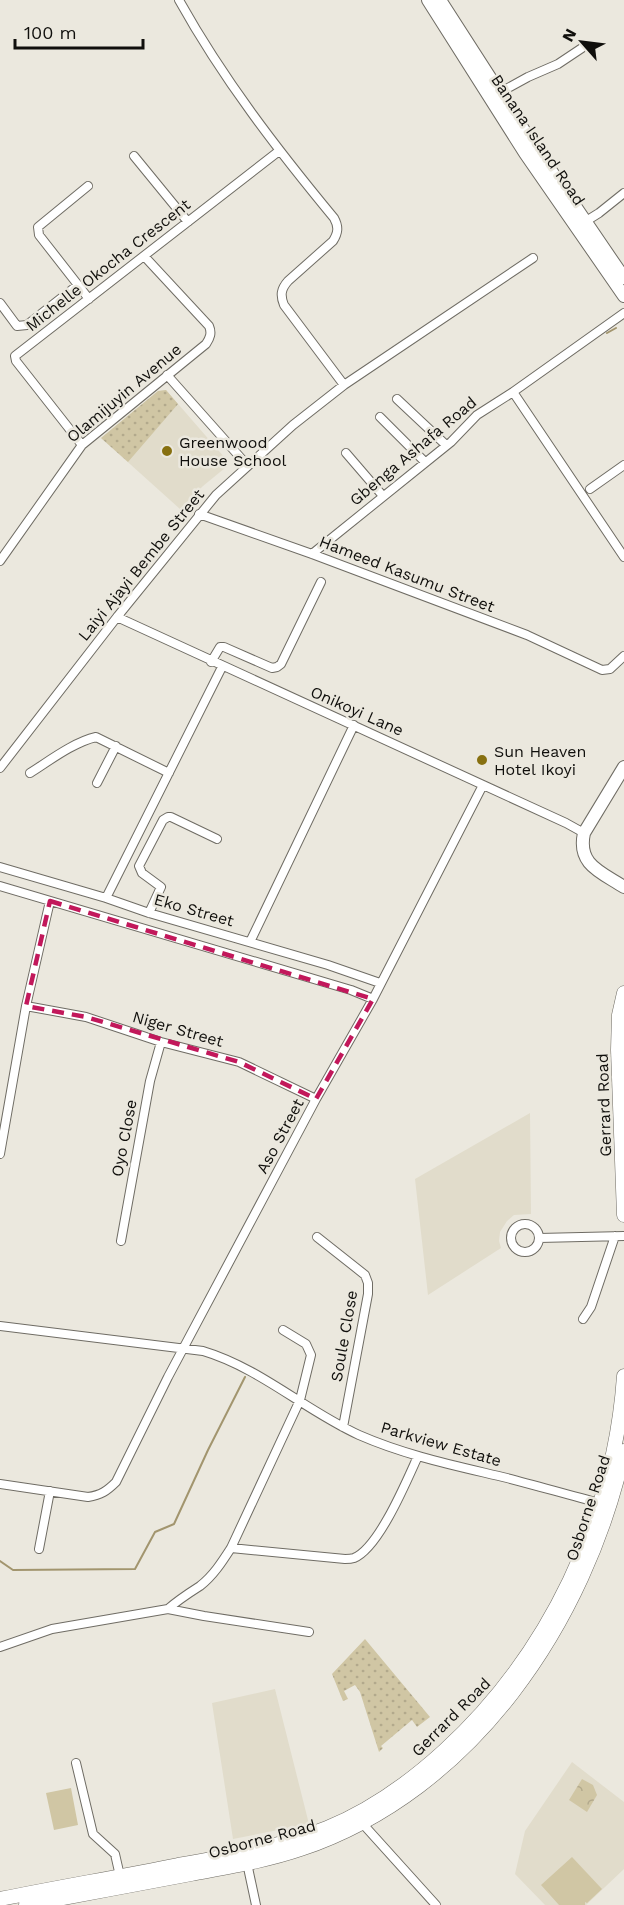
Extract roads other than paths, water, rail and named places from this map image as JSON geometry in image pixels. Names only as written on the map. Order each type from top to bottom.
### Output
[{"type":"main road","name":"Gerrard Road","points":[[624,993],[619,1015],[618,1050],[624,1215]]},
{"type":"main road","name":"Gerrard Road","points":[[0,1899],[277,1845],[352,1816],[381,1800],[414,1776],[477,1719],[527,1657],[556,1609],[592,1529],[600,1503],[614,1448],[624,1376]]},
{"type":"main road","name":"Osborne Road","points":[[26,1905],[247,1863],[300,1850],[362,1823],[405,1796],[453,1757],[496,1712],[533,1664],[564,1613],[590,1560],[611,1502],[624,1451]]},
{"type":"street","points":[[179,0],[222,71],[279,151],[338,225],[337,235],[333,241],[288,281],[282,288],[281,297],[284,305],[344,385]]},
{"type":"street","name":"Banana Island Road","points":[[428,0],[525,153],[624,278]]},
{"type":"street","name":"Banana Island Road","points":[[440,0],[624,296]]},
{"type":"street","points":[[499,93],[558,64],[582,48]]},
{"type":"street","name":"Michelle Okocha Crescent","points":[[82,445],[16,361],[15,356],[279,151]]},
{"type":"street","points":[[134,156],[188,222]]},
{"type":"street","points":[[88,186],[38,230],[39,236],[89,299]]},
{"type":"street","points":[[581,224],[624,193]]},
{"type":"street","name":"Olamijuyin Avenue","points":[[0,561],[82,445],[206,344],[211,331],[208,326],[145,257]]},
{"type":"street","name":"Laiyi Ajayi Bembe Street","points":[[0,768],[3,759],[199,514],[247,465],[344,385],[533,258]]},
{"type":"street","points":[[0,303],[17,326],[27,325],[78,285]]},
{"type":"street","name":"Gbenga Ashafa Road","points":[[312,554],[446,445],[477,415],[624,313]]},
{"type":"street","points":[[167,375],[247,465]]},
{"type":"street","points":[[513,392],[624,557]]},
{"type":"street","points":[[397,399],[446,445]]},
{"type":"street","points":[[380,417],[425,462]]},
{"type":"street","points":[[346,453],[383,496]]},
{"type":"street","points":[[590,489],[624,465]]},
{"type":"street","name":"Hameed Kasumu Street","points":[[199,514],[527,635],[602,670],[610,669],[624,656]]},
{"type":"street","points":[[212,662],[217,650],[224,647],[272,668],[277,667],[281,664],[321,582]]},
{"type":"street","name":"Onikoyi Lane","points":[[117,617],[584,833]]},
{"type":"street","points":[[106,898],[222,667]]},
{"type":"street","points":[[250,942],[354,725]]},
{"type":"street","points":[[30,773],[96,737],[169,773]]},
{"type":"street","points":[[97,783],[116,747]]},
{"type":"street","points":[[624,767],[584,833],[581,846],[589,865],[624,887]]},
{"type":"street","name":"Aso Street","points":[[50,1491],[88,1497],[98,1496],[116,1482],[168,1377],[316,1099],[373,999],[483,785]]},
{"type":"street","points":[[149,913],[161,886],[142,873],[140,867],[164,820],[171,817],[217,839]]},
{"type":"street","name":"Eko Street","points":[[0,867],[380,983]]},
{"type":"street","name":"Eko Street","points":[[0,886],[351,990],[373,999]]},
{"type":"street","points":[[0,1154],[26,1006],[50,901]]},
{"type":"street","name":"Niger Street","points":[[26,1006],[86,1017],[161,1042],[239,1062],[316,1099]]},
{"type":"street","name":"Oyo Close","points":[[121,1241],[150,1081],[161,1042]]},
{"type":"street","points":[[539,1238],[619,1236],[591,1307],[583,1319]]},
{"type":"street","name":"Soule Close","points":[[317,1237],[365,1275],[368,1283],[368,1294],[343,1427]]},
{"type":"street","name":"Parkview Estate","points":[[0,1326],[203,1351],[224,1358],[343,1427],[379,1443],[418,1456],[600,1503]]},
{"type":"street","points":[[168,1609],[201,1585],[218,1567],[231,1548],[300,1400],[311,1355],[306,1344],[283,1330]]},
{"type":"street","points":[[231,1548],[345,1559],[356,1557],[375,1538],[390,1515],[418,1456]]},
{"type":"street","points":[[0,1484],[50,1491],[39,1549]]},
{"type":"street","points":[[0,1647],[52,1629],[168,1609],[309,1632]]},
{"type":"street","points":[[76,1763],[93,1834],[115,1854],[120,1876]]},
{"type":"street","points":[[362,1823],[436,1905]]},
{"type":"street","points":[[247,1863],[256,1905]]},
{"type":"waterway","points":[[607,333],[616,328]]},
{"type":"waterway","points":[[0,1561],[13,1570],[135,1569],[155,1532],[174,1524],[245,1377]]},
{"type":"place","name":"Greenwood House School","points":[[167,451]]},
{"type":"place","name":"Sun Heaven Hotel Ikoyi","points":[[482,760]]}]
